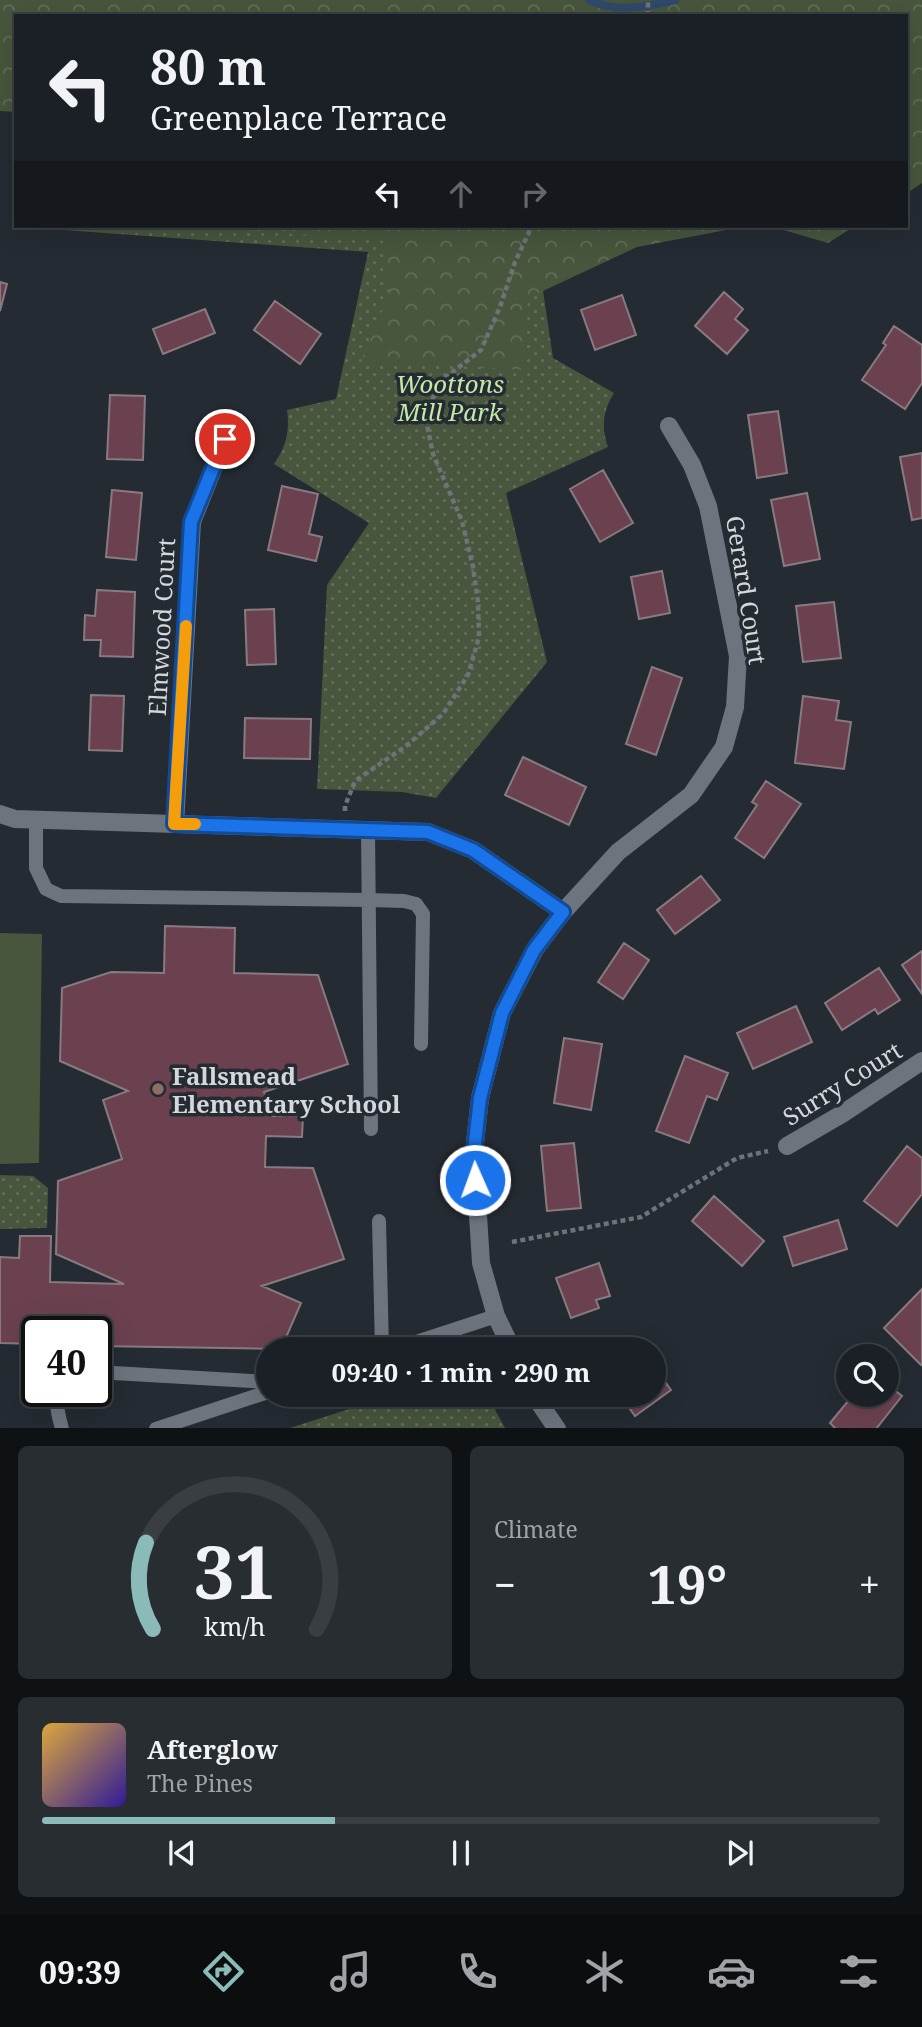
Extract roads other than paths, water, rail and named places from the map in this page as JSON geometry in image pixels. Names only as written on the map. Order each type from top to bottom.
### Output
[{"type":"street","name":"Gerard Court","points":[[506,1337],[496,1316],[481,1262],[474,1152],[480,1098],[502,1013],[534,950],[563,912],[618,852],[691,795],[724,747],[736,707],[738,656],[708,506],[692,465],[669,426]]},
{"type":"street","name":"Elmwood Court","points":[[174,824],[191,522],[225,439]]},
{"type":"street","points":[[0,814],[36,819],[428,832],[473,850],[563,912]]},
{"type":"street","name":"Surry Court","points":[[787,1146],[842,1114],[922,1061]]},
{"type":"street","points":[[542,1407],[555,1428]]},
{"type":"lane","points":[[36,819],[36,868],[46,888],[61,896],[369,900],[416,904],[424,914],[421,1044]]},
{"type":"lane","points":[[368,830],[370,1129]]},
{"type":"lane","points":[[379,1221],[382,1337]]},
{"type":"lane","points":[[432,1337],[496,1316]]},
{"type":"lane","points":[[112,1373],[256,1381]]},
{"type":"lane","points":[[159,1428],[256,1396]]},
{"type":"lane","points":[[57,1407],[62,1428]]},
{"type":"waterway","points":[[589,0],[620,8],[642,7],[675,0]]},
{"type":"place","name":"Fallsmead Elementary School","points":[[158,1089]]},
{"type":"park label","name":"Woottons Mill Park","points":[[450,397]]}]
